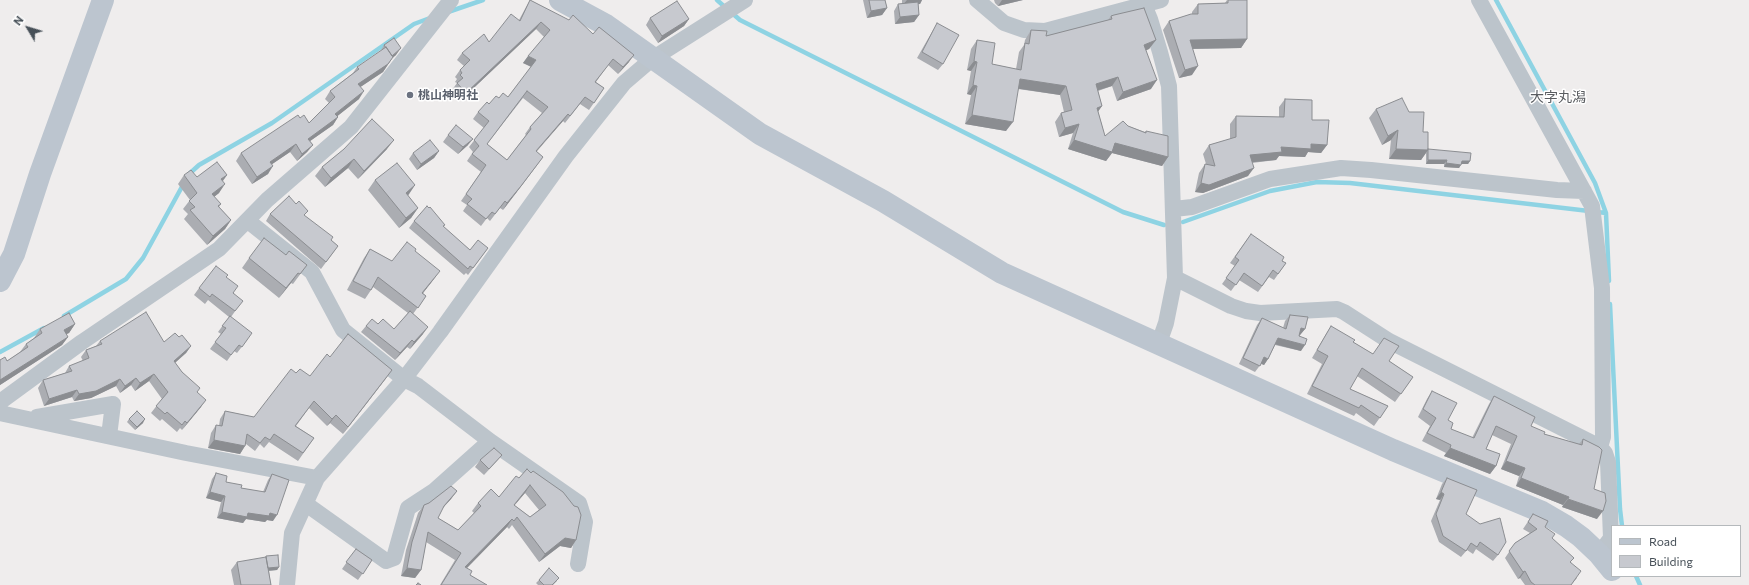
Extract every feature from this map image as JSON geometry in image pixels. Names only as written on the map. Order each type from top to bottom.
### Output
[{"type":"street","points":[[0,281],[14,254],[40,174],[103,0]]},
{"type":"street","points":[[0,402],[82,342],[219,249],[267,200],[351,127],[451,0]]},
{"type":"street","points":[[560,0],[606,25],[760,134],[883,201],[1002,273],[1393,450],[1542,512],[1566,526],[1606,562]]},
{"type":"street","points":[[287,585],[292,533],[318,478],[404,379],[444,326],[566,156],[624,83],[652,59],[744,0]]},
{"type":"street","points":[[977,0],[1004,23],[1024,30],[1045,31],[1142,2],[1161,0]]},
{"type":"street","points":[[1479,0],[1592,206],[1602,288],[1603,437],[1600,447]]},
{"type":"street","points":[[1142,2],[1150,19],[1169,86],[1175,278],[1166,323],[1159,343]]},
{"type":"street","points":[[1174,209],[1192,207],[1270,179],[1341,168],[1557,190],[1584,191]]},
{"type":"street","points":[[248,221],[312,272],[343,330],[404,379],[418,386],[490,441],[578,503],[585,522],[578,564]]},
{"type":"street","points":[[1175,278],[1231,306],[1246,311],[1260,313],[1337,309],[1389,341],[1600,447],[1605,453],[1608,462],[1611,538],[1606,562]]},
{"type":"street","points":[[28,419],[113,404],[110,436]]},
{"type":"street","points":[[0,413],[318,478]]},
{"type":"street","points":[[306,504],[386,561],[394,558],[408,508],[434,491],[490,441]]},
{"type":"building","points":[[530,0],[569,20],[573,15],[593,34],[599,27],[634,55],[623,67],[613,59],[595,82],[604,88],[594,103],[585,97],[570,116],[568,114],[536,151],[543,157],[521,186],[507,203],[505,201],[495,214],[492,212],[486,219],[467,204],[472,199],[466,194],[486,165],[472,154],[479,146],[474,140],[489,121],[478,112],[487,102],[489,104],[496,96],[499,98],[503,93],[508,97],[536,60],[528,56],[550,30],[541,22],[466,93],[457,83],[463,78],[460,75],[462,73],[460,70],[470,60],[462,53],[484,34],[489,42],[511,14],[520,21]],"holes":[[[527,91],[548,107],[530,127],[531,129],[507,160],[487,144]]]},
{"type":"building","points":[[869,0],[885,0],[887,8],[871,11]]},
{"type":"building","points":[[1228,0],[1247,0],[1247,39],[1190,40],[1198,66],[1185,70],[1169,21],[1191,14],[1198,14],[1198,4],[1228,3]]},
{"type":"building","points":[[677,1],[689,19],[662,36],[650,18]]},
{"type":"building","points":[[918,2],[919,15],[900,17],[898,4]]},
{"type":"building","points":[[1144,8],[1156,40],[1144,45],[1157,80],[1123,92],[1118,77],[1096,84],[1102,106],[1097,108],[1105,136],[1123,121],[1128,126],[1146,133],[1146,131],[1168,136],[1168,157],[1115,143],[1112,152],[1074,140],[1079,124],[1065,128],[1061,113],[1072,110],[1066,86],[1020,79],[1013,122],[972,115],[977,86],[973,85],[977,62],[974,61],[977,40],[995,43],[992,64],[1021,70],[1025,43],[1029,44],[1031,30],[1047,31],[1046,36],[1112,19],[1111,16]]},
{"type":"building","points":[[937,23],[959,35],[943,64],[922,52]]},
{"type":"building","points":[[394,38],[401,48],[392,56],[384,45]]},
{"type":"building","points":[[386,47],[393,57],[388,64],[358,84],[364,91],[335,114],[338,117],[308,139],[313,145],[302,154],[296,144],[270,162],[273,166],[257,177],[241,153],[298,115],[300,118],[304,115],[309,123],[335,97],[330,91],[359,69],[357,67]]},
{"type":"building","points":[[1402,98],[1409,112],[1424,112],[1423,132],[1428,132],[1428,150],[1396,149],[1398,130],[1388,136],[1376,109]]},
{"type":"building","points":[[1285,99],[1312,100],[1312,120],[1329,120],[1327,145],[1311,144],[1311,149],[1281,147],[1282,152],[1250,155],[1254,168],[1209,185],[1201,183],[1205,164],[1215,166],[1209,145],[1236,137],[1236,116],[1284,117]]},
{"type":"building","points":[[372,119],[394,140],[364,171],[354,159],[331,178],[322,167],[344,149]]},
{"type":"building","points":[[456,125],[473,139],[463,147],[448,135]]},
{"type":"building","points":[[430,140],[439,151],[421,164],[413,153]]},
{"type":"building","points":[[1428,149],[1471,153],[1470,161],[1462,161],[1461,165],[1446,163],[1447,160],[1428,160]]},
{"type":"building","points":[[217,162],[227,175],[221,179],[225,184],[212,194],[221,204],[218,206],[231,220],[213,236],[190,210],[195,207],[189,201],[197,193],[184,175],[191,170],[197,177]]},
{"type":"building","points":[[397,163],[415,185],[406,193],[418,208],[406,218],[375,180]]},
{"type":"building","points":[[289,196],[296,204],[299,201],[308,211],[304,215],[333,237],[331,240],[338,246],[326,262],[270,214]]},
{"type":"building","points":[[427,206],[429,208],[430,207],[445,225],[443,226],[470,250],[478,240],[488,248],[473,268],[470,266],[468,269],[414,221]]},
{"type":"building","points":[[1251,234],[1284,257],[1282,261],[1286,263],[1278,274],[1273,270],[1262,286],[1244,273],[1236,285],[1226,278],[1239,260],[1235,257]]},
{"type":"building","points":[[264,238],[286,255],[289,251],[307,265],[300,274],[298,273],[286,288],[249,258]]},
{"type":"building","points":[[407,242],[416,249],[415,251],[440,271],[422,293],[426,296],[418,308],[378,277],[371,290],[353,281],[370,249],[392,261]]},
{"type":"building","points":[[216,266],[228,275],[226,277],[238,286],[233,293],[243,301],[235,311],[212,294],[210,297],[199,288]]},
{"type":"building","points":[[410,311],[428,327],[414,342],[412,340],[400,353],[366,326],[372,319],[378,324],[383,319],[394,329]]},
{"type":"building","points":[[146,312],[164,342],[175,333],[179,337],[182,335],[191,346],[174,361],[182,372],[200,388],[197,392],[206,400],[187,423],[185,421],[182,425],[167,412],[165,414],[156,406],[168,392],[154,374],[140,383],[136,378],[125,386],[120,379],[96,391],[79,394],[77,390],[49,399],[43,380],[72,371],[69,366],[89,358],[86,350],[102,344],[100,341]]},
{"type":"building","points":[[69,313],[75,324],[64,330],[68,337],[0,380],[0,360],[5,357],[7,361],[28,347],[26,344],[42,333],[40,329]]},
{"type":"building","points":[[1290,315],[1308,317],[1305,329],[1301,328],[1299,336],[1307,339],[1305,345],[1278,338],[1268,359],[1264,357],[1260,366],[1243,358],[1262,318],[1286,329]]},
{"type":"building","points":[[230,316],[252,333],[242,347],[239,345],[231,355],[215,342],[226,328],[222,326]]},
{"type":"building","points":[[1331,326],[1355,340],[1353,342],[1373,354],[1384,338],[1399,346],[1389,361],[1413,377],[1401,394],[1362,368],[1350,389],[1388,406],[1380,418],[1361,405],[1359,408],[1312,386],[1328,356],[1317,350]]},
{"type":"building","points":[[348,334],[392,370],[348,427],[336,415],[332,419],[314,401],[295,426],[314,438],[303,453],[274,434],[270,440],[265,437],[260,443],[247,434],[245,446],[214,440],[216,425],[222,426],[225,411],[254,417],[291,369],[296,373],[300,369],[310,376],[327,354],[330,357]]},
{"type":"building","points":[[1432,391],[1457,403],[1448,420],[1453,423],[1451,429],[1474,438],[1494,396],[1535,417],[1531,426],[1545,432],[1544,434],[1582,445],[1583,439],[1599,447],[1602,450],[1594,489],[1605,493],[1606,501],[1603,511],[1568,499],[1569,497],[1521,478],[1525,468],[1506,461],[1517,436],[1496,426],[1486,449],[1500,454],[1496,466],[1450,448],[1451,445],[1427,433],[1436,418],[1423,409]]},
{"type":"building","points":[[137,411],[145,419],[137,427],[129,419]]},
{"type":"building","points":[[494,448],[502,455],[489,469],[480,460]]},
{"type":"building","points":[[527,469],[531,473],[533,471],[563,492],[574,506],[578,507],[581,515],[576,540],[565,538],[545,554],[517,517],[514,521],[512,519],[465,567],[472,571],[470,575],[487,585],[441,585],[461,553],[428,532],[421,570],[407,568],[412,542],[424,505],[429,503],[451,486],[457,491],[444,506],[438,518],[458,530],[481,506],[478,503],[491,489],[499,497],[516,476],[519,478]],"holes":[[[530,485],[546,505],[530,517],[514,505]]]},
{"type":"building","points":[[216,473],[227,476],[226,482],[242,485],[241,488],[265,492],[272,474],[289,480],[277,515],[270,513],[269,516],[248,513],[247,517],[222,512],[225,496],[210,492]]},
{"type":"building","points":[[1447,478],[1477,490],[1466,514],[1480,524],[1500,518],[1506,542],[1498,555],[1480,542],[1477,547],[1471,543],[1466,551],[1443,536],[1436,514],[1444,494],[1441,492]]},
{"type":"building","points":[[1533,514],[1548,521],[1545,527],[1555,534],[1552,538],[1574,558],[1570,562],[1581,571],[1571,585],[1535,585],[1531,582],[1525,571],[1523,572],[1509,551],[1515,543],[1537,529],[1528,522]]},
{"type":"building","points":[[356,549],[372,560],[363,574],[346,562]]},
{"type":"building","points":[[278,555],[279,567],[268,568],[266,556]]},
{"type":"building","points":[[266,557],[271,585],[241,585],[237,562]]},
{"type":"building","points":[[549,568],[559,578],[552,585],[544,585],[539,580]]},
{"type":"waterway","points":[[448,12],[483,0]]},
{"type":"waterway","points":[[717,0],[726,8]]},
{"type":"waterway","points":[[1496,0],[1595,183],[1606,213],[1609,281]]},
{"type":"waterway","points":[[732,13],[740,20],[1123,212],[1164,225]]},
{"type":"waterway","points":[[188,175],[199,165],[272,123],[414,24],[430,18]]},
{"type":"waterway","points":[[1183,222],[1270,191],[1317,182],[1350,183],[1606,213]]},
{"type":"waterway","points":[[64,316],[126,279],[143,258],[184,183]]},
{"type":"waterway","points":[[1610,304],[1622,525]]},
{"type":"waterway","points":[[0,352],[44,328]]},
{"type":"waterway","points":[[1636,577],[1640,585]]},
{"type":"place","name":"桃山神明社","points":[[410,95]]},
{"type":"district","name":"大字丸潟","points":[[1558,97]]}]
